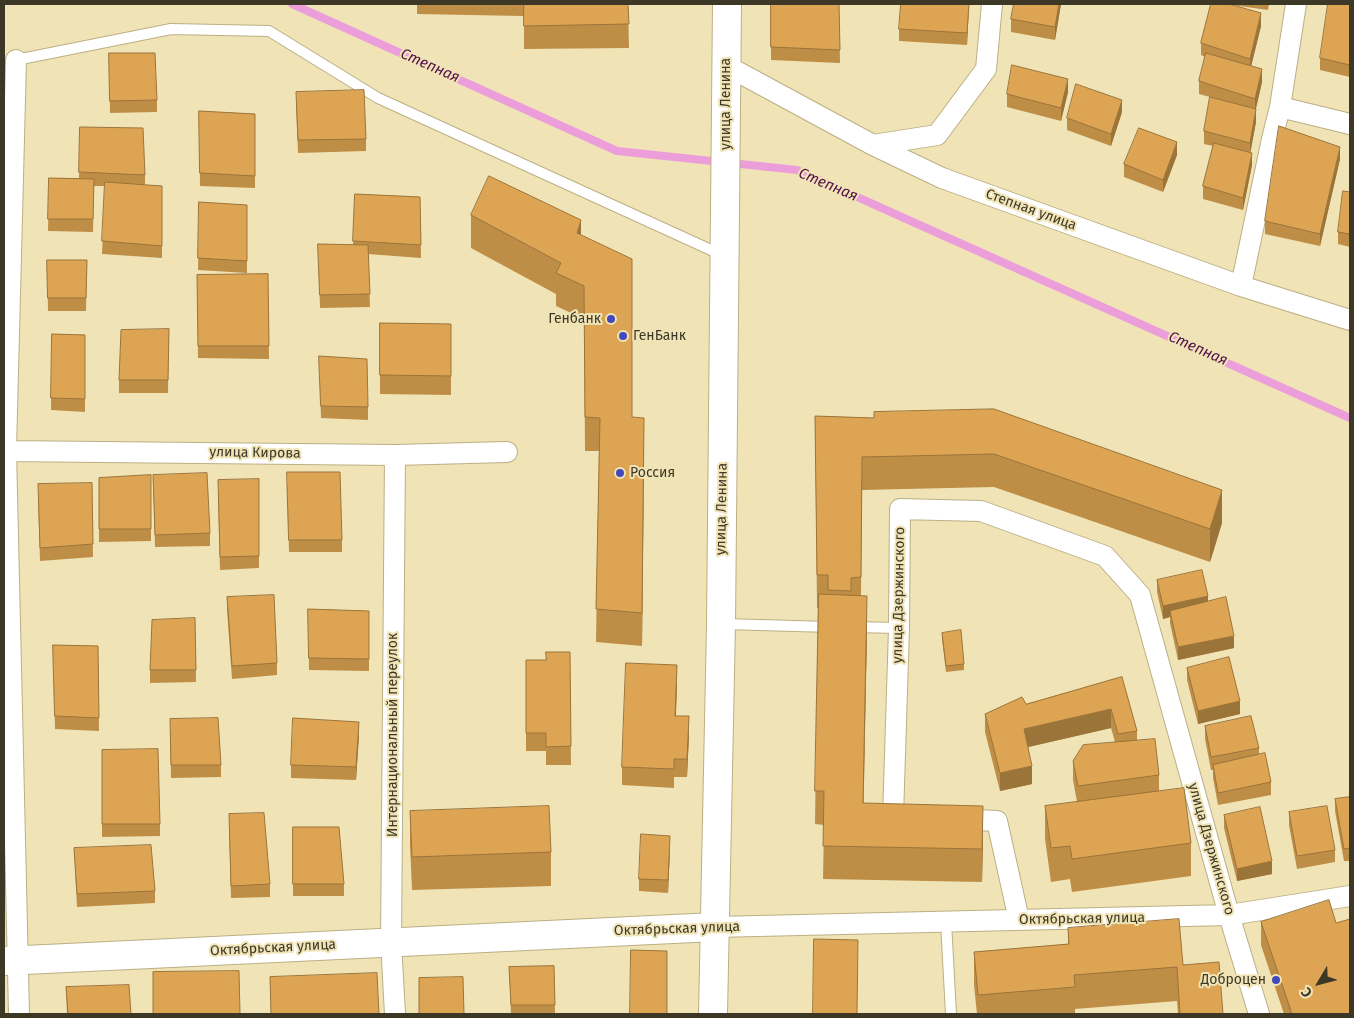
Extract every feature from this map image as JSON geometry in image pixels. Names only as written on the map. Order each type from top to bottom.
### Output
[{"type":"main road","name":"улица Ленина","points":[[713,1014],[721,624],[727,4]]},
{"type":"main road","name":"Октябрьская улица","points":[[10,961],[715,927]]},
{"type":"street","points":[[874,145],[937,135],[986,70],[992,4]]},
{"type":"street","points":[[1241,286],[1280,107],[1296,4]]},
{"type":"street","points":[[16,60],[9,112],[5,451],[10,961],[19,1014]]},
{"type":"street","name":"Степная улица","points":[[726,78],[942,178],[1241,286],[1350,320]]},
{"type":"street","points":[[1280,107],[1350,124]]},
{"type":"street","name":"улица Кирова","points":[[5,451],[395,455],[507,452]]},
{"type":"street","name":"Интернациональный переулок","points":[[395,455],[391,942],[395,1014]]},
{"type":"street","name":"улица Дзержинского","points":[[1019,920],[997,821],[893,817],[899,628],[900,509],[981,510],[1105,556],[1140,595],[1229,915],[1259,1014]]},
{"type":"street","name":"Октябрьская улица","points":[[715,927],[1229,915],[1350,896]]},
{"type":"lane","points":[[16,60],[171,29],[269,31],[378,98],[725,256]]},
{"type":"lane","points":[[721,624],[899,628]]},
{"type":"lane","points":[[946,922],[951,1014]]},
{"type":"building","points":[[524,4],[628,4],[629,24],[524,26]]},
{"type":"building","points":[[771,4],[839,4],[840,50],[771,47]]},
{"type":"building","points":[[901,4],[969,4],[967,33],[899,29]]},
{"type":"building","points":[[1014,4],[1059,4],[1055,27],[1011,19]]},
{"type":"building","points":[[1211,4],[1229,4],[1261,13],[1250,59],[1201,43]]},
{"type":"building","points":[[1328,4],[1350,4],[1350,65],[1320,58]]},
{"type":"building","points":[[109,53],[155,53],[157,100],[110,101]]},
{"type":"building","points":[[1206,53],[1262,69],[1255,99],[1199,81]]},
{"type":"building","points":[[1012,65],[1068,79],[1061,108],[1007,94]]},
{"type":"building","points":[[1076,84],[1122,100],[1111,134],[1067,118]]},
{"type":"building","points":[[364,90],[366,139],[298,140],[296,92]]},
{"type":"building","points":[[1210,97],[1256,109],[1250,143],[1204,131]]},
{"type":"building","points":[[199,111],[255,114],[255,176],[200,173]]},
{"type":"building","points":[[1279,126],[1340,147],[1320,234],[1265,221]]},
{"type":"building","points":[[80,127],[143,128],[145,175],[79,172]]},
{"type":"building","points":[[1139,128],[1177,142],[1163,180],[1124,164]]},
{"type":"building","points":[[1214,143],[1252,153],[1243,198],[1203,186]]},
{"type":"building","points":[[489,176],[581,220],[577,233],[632,259],[632,417],[644,418],[642,613],[596,609],[600,418],[585,417],[584,286],[556,273],[561,263],[471,215]]},
{"type":"building","points":[[49,178],[94,179],[93,219],[48,219]]},
{"type":"building","points":[[105,182],[162,186],[162,246],[102,241]]},
{"type":"building","points":[[1343,191],[1350,192],[1350,234],[1338,232]]},
{"type":"building","points":[[355,194],[420,197],[421,245],[353,241]]},
{"type":"building","points":[[199,202],[247,205],[247,261],[198,258]]},
{"type":"building","points":[[318,244],[368,245],[370,294],[320,295]]},
{"type":"building","points":[[47,260],[87,260],[86,298],[48,298]]},
{"type":"building","points":[[268,274],[269,346],[198,346],[197,275]]},
{"type":"building","points":[[380,323],[451,324],[451,376],[380,375]]},
{"type":"building","points":[[169,329],[168,380],[119,380],[121,330]]},
{"type":"building","points":[[52,334],[85,335],[85,399],[51,398]]},
{"type":"building","points":[[319,356],[367,359],[368,407],[321,406]]},
{"type":"building","points":[[994,409],[1222,490],[1210,529],[994,454],[862,457],[861,577],[851,578],[851,591],[828,590],[828,575],[817,575],[815,416],[874,418],[874,412]]},
{"type":"building","points":[[287,472],[340,472],[342,540],[289,540]]},
{"type":"building","points":[[207,473],[210,533],[155,535],[153,475]]},
{"type":"building","points":[[151,475],[151,529],[99,529],[99,478]]},
{"type":"building","points":[[259,479],[259,556],[220,557],[218,480]]},
{"type":"building","points":[[92,483],[93,544],[40,548],[38,484]]},
{"type":"building","points":[[1202,570],[1208,596],[1163,606],[1157,580]]},
{"type":"building","points":[[819,594],[867,596],[863,803],[983,806],[982,849],[823,846],[824,791],[815,791]]},
{"type":"building","points":[[274,595],[277,663],[232,666],[227,597]]},
{"type":"building","points":[[1226,597],[1234,636],[1178,647],[1170,611]]},
{"type":"building","points":[[308,609],[369,611],[369,659],[309,658]]},
{"type":"building","points":[[195,618],[196,670],[150,670],[152,620]]},
{"type":"building","points":[[961,630],[964,664],[946,666],[942,633]]},
{"type":"building","points":[[53,645],[98,646],[99,718],[55,716]]},
{"type":"building","points":[[546,652],[570,652],[571,746],[546,747],[546,733],[526,733],[526,660],[546,660]]},
{"type":"building","points":[[1229,657],[1240,701],[1198,711],[1187,668]]},
{"type":"building","points":[[626,663],[677,665],[675,716],[689,716],[687,759],[674,759],[674,769],[622,767]]},
{"type":"building","points":[[1122,677],[1137,731],[1118,734],[1111,709],[1024,729],[1032,766],[1000,773],[985,714],[1022,697],[1026,704]]},
{"type":"building","points":[[1251,716],[1259,748],[1211,757],[1205,726]]},
{"type":"building","points":[[218,718],[221,765],[171,765],[170,719]]},
{"type":"building","points":[[293,718],[359,722],[356,767],[291,765]]},
{"type":"building","points":[[1155,739],[1159,775],[1078,786],[1073,761],[1083,745]]},
{"type":"building","points":[[158,749],[160,824],[102,824],[102,750]]},
{"type":"building","points":[[1265,753],[1271,782],[1218,793],[1213,765]]},
{"type":"building","points":[[1184,788],[1191,843],[1072,859],[1070,846],[1051,848],[1045,806]]},
{"type":"building","points":[[1350,797],[1350,848],[1344,849],[1335,799]]},
{"type":"building","points":[[549,806],[551,852],[412,857],[410,811]]},
{"type":"building","points":[[1327,806],[1335,850],[1297,856],[1289,812]]},
{"type":"building","points":[[1260,807],[1272,861],[1237,869],[1224,815]]},
{"type":"building","points":[[264,813],[270,884],[231,886],[229,814]]},
{"type":"building","points":[[293,827],[339,827],[344,884],[293,884]]},
{"type":"building","points":[[641,834],[670,836],[668,880],[639,879]]},
{"type":"building","points":[[151,845],[155,891],[77,894],[74,848]]},
{"type":"building","points":[[1329,900],[1336,923],[1350,919],[1350,1014],[1292,1014],[1261,922]]},
{"type":"building","points":[[1179,919],[1183,965],[1219,962],[1223,1014],[1180,1014],[1177,967],[1074,975],[1075,987],[978,995],[974,952],[1069,944],[1068,928]]},
{"type":"building","points":[[814,939],[858,940],[857,1014],[813,1014]]},
{"type":"building","points":[[631,950],[667,951],[667,1014],[630,1014]]},
{"type":"building","points":[[554,966],[555,1005],[511,1005],[509,967]]},
{"type":"building","points":[[239,971],[240,1014],[153,1014],[153,972]]},
{"type":"building","points":[[377,973],[379,1014],[271,1014],[270,977]]},
{"type":"building","points":[[463,977],[464,1014],[419,1014],[419,978]]},
{"type":"building","points":[[129,985],[131,1014],[68,1014],[66,987]]},
{"type":"waterway","name":"Степная","points":[[292,4],[617,151],[797,170],[1350,418]]},
{"type":"place","name":"Генбанк","points":[[611,319]]},
{"type":"place","name":"ГенБанк","points":[[623,336]]},
{"type":"place","name":"Россия","points":[[620,473]]},
{"type":"place","name":"Доброцен","points":[[1276,980]]}]
